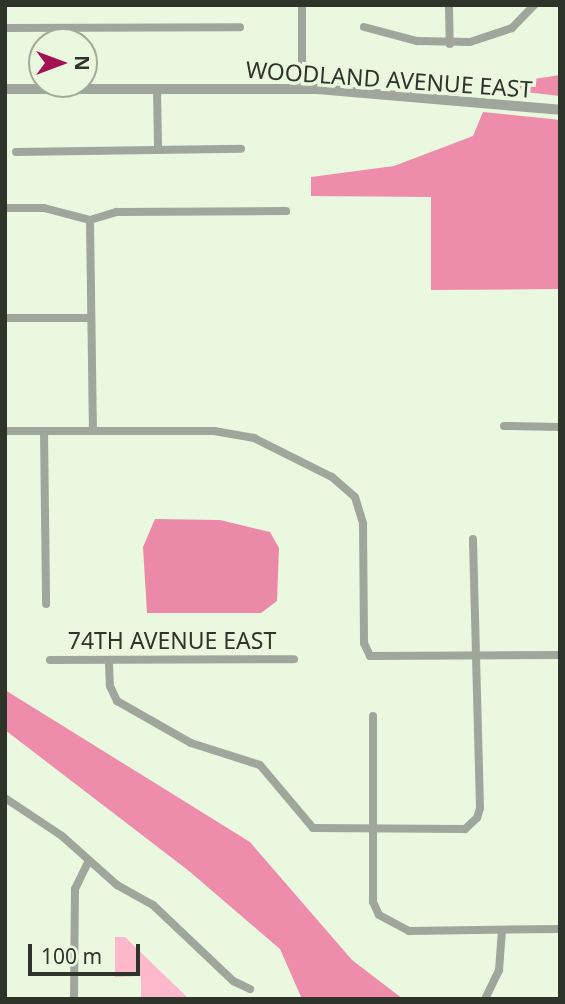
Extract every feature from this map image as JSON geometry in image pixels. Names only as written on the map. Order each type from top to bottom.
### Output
[{"type":"street","points":[[302,5],[302,88]]},
{"type":"street","points":[[449,5],[450,44]]},
{"type":"street","points":[[363,27],[417,41],[450,44],[503,33],[519,24],[534,5]]},
{"type":"street","points":[[62,28],[240,27]]},
{"type":"street","points":[[5,28],[28,28]]},
{"type":"street","name":"WOODLAND AVENUE EAST","points":[[98,87],[302,88],[560,110]]},
{"type":"street","name":"WOODLAND AVENUE EAST","points":[[5,89],[28,88]]},
{"type":"street","points":[[157,89],[158,149]]},
{"type":"street","points":[[16,152],[241,149]]},
{"type":"street","points":[[5,208],[44,208],[90,220],[117,212],[286,211]]},
{"type":"street","points":[[90,220],[93,430]]},
{"type":"street","points":[[5,318],[91,318]]},
{"type":"street","points":[[504,426],[560,427]]},
{"type":"street","points":[[5,431],[230,431],[277,449],[348,489],[358,502],[363,524],[367,654],[560,655]]},
{"type":"street","points":[[44,431],[46,604]]},
{"type":"street","points":[[109,662],[110,686],[117,701],[191,743],[260,765],[313,828],[450,832],[473,823],[480,808],[478,655],[473,647],[473,539]]},
{"type":"street","name":"74TH AVENUE EAST","points":[[50,660],[109,662],[294,659]]},
{"type":"street","points":[[373,716],[373,902],[384,918],[408,931],[560,929]]},
{"type":"street","points":[[5,798],[62,836],[117,885],[153,905],[233,981],[250,989]]},
{"type":"street","points":[[74,999],[75,889],[89,860]]},
{"type":"street","points":[[486,997],[499,970],[502,930]]},
{"type":"shaded area","points":[[560,75],[560,96],[482,87]]},
{"type":"shaded area","points":[[483,112],[560,120],[560,289],[431,290],[431,197],[311,196],[311,177],[394,166],[473,136]]},
{"type":"shaded area","points":[[155,519],[220,520],[270,532],[279,548],[277,601],[261,613],[147,613],[143,547]]},
{"type":"shaded area","points":[[5,690],[250,842],[352,960],[403,999],[302,999],[280,949],[189,871],[5,730]]},
{"type":"shaded area","points":[[115,937],[125,937],[189,999],[141,999],[141,976],[115,977]]}]
